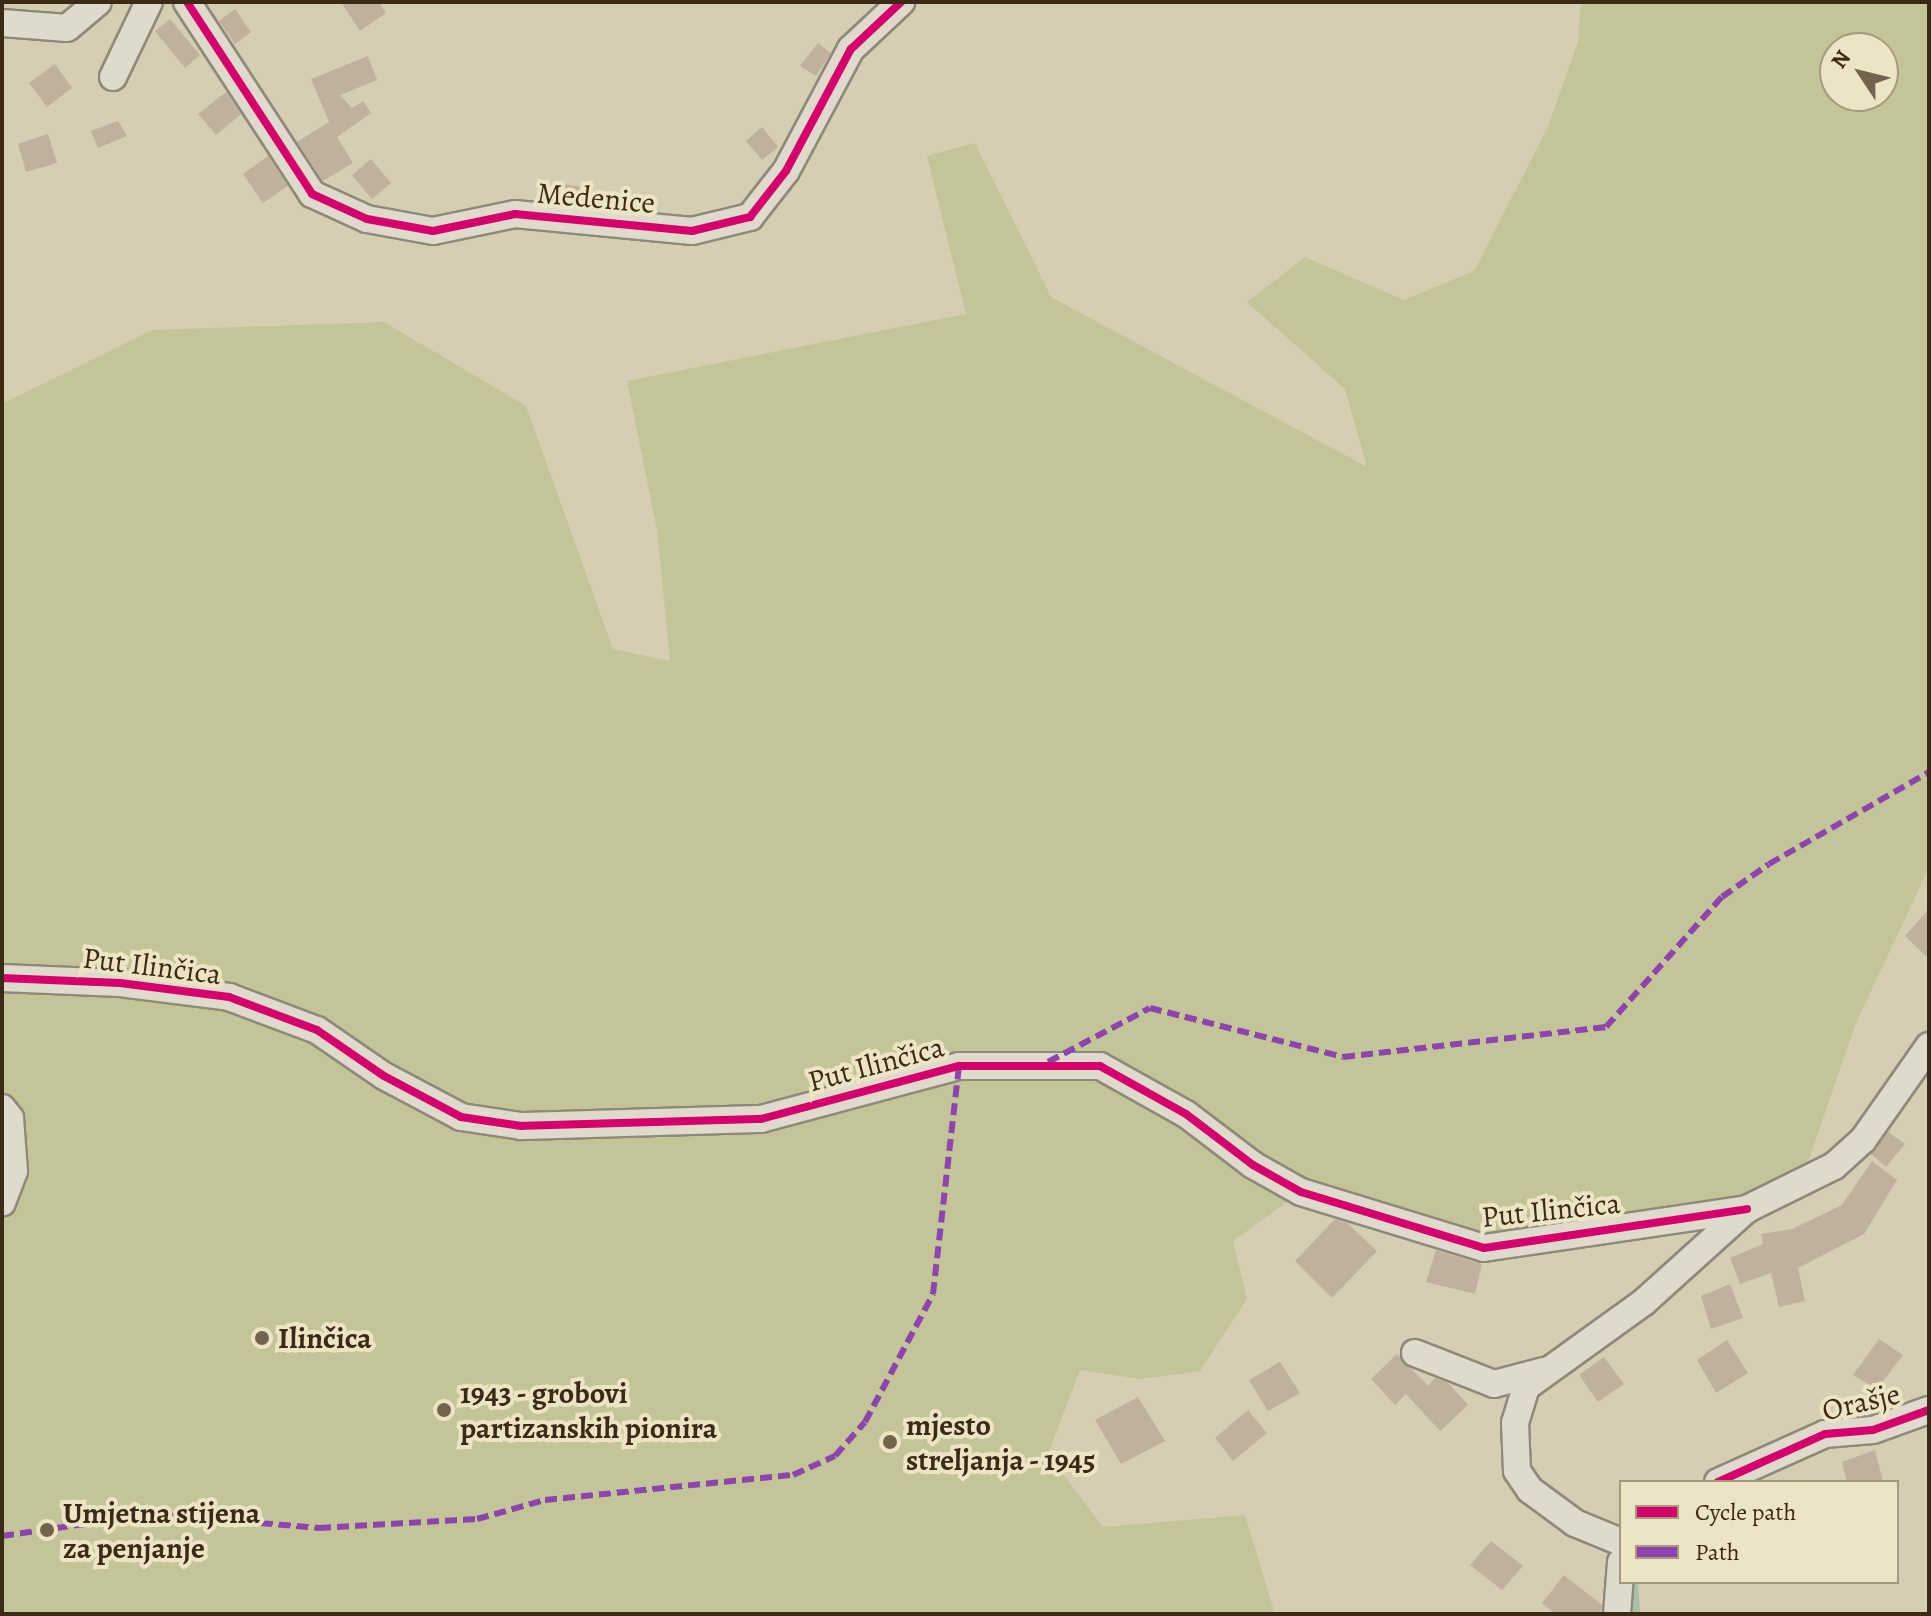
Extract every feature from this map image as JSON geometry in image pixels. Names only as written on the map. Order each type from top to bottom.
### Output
[{"type":"street","points":[[2,23],[67,28],[98,2]]},
{"type":"street","points":[[113,77],[149,2]]},
{"type":"street","name":"Medenice","points":[[187,2],[312,194],[367,219],[433,231],[515,214],[692,231],[750,217],[786,171],[851,49],[901,2]]},
{"type":"street","name":"Put Ilinčica","points":[[2,978],[120,983],[229,997],[317,1030],[384,1076],[461,1117],[521,1126],[761,1119],[959,1066],[1100,1066],[1186,1114],[1253,1165],[1301,1192],[1484,1248],[1747,1209]]},
{"type":"street","points":[[1619,1541],[1575,1523],[1530,1490],[1517,1471],[1515,1423],[1526,1387],[1644,1302],[1747,1209],[1834,1166],[1863,1140],[1929,1046]]},
{"type":"street","points":[[2,1108],[10,1118],[14,1171],[2,1203]]},
{"type":"street","points":[[1415,1353],[1494,1384],[1547,1370]]},
{"type":"street","name":"Orašje","points":[[1722,1480],[1825,1434],[1873,1430],[1929,1410]]},
{"type":"street","points":[[1617,1614],[1619,1584]]},
{"type":"green space","points":[[1581,2],[1929,2],[1929,868],[1856,1023],[1800,1185],[1744,1201],[1573,1220],[1484,1248],[1301,1192],[1233,1241],[1247,1299],[1200,1371],[1141,1379],[1080,1370],[1048,1454],[1103,1527],[1245,1515],[1275,1614],[2,1614],[2,404],[152,330],[384,322],[526,406],[613,649],[670,661],[657,530],[627,381],[966,314],[927,156],[975,143],[1051,297],[1367,467],[1345,389],[1247,302],[1305,257],[1404,300],[1474,271],[1547,129],[1578,42]]},
{"type":"building","points":[[341,2],[379,2],[386,13],[360,31]]},
{"type":"building","points":[[235,9],[251,32],[235,44],[219,21]]},
{"type":"building","points":[[170,19],[200,55],[185,68],[155,31]]},
{"type":"building","points":[[818,43],[831,53],[816,76],[800,66]]},
{"type":"building","points":[[368,56],[377,80],[340,95],[352,108],[363,101],[371,113],[337,137],[353,163],[323,181],[297,142],[329,122],[311,79]]},
{"type":"building","points":[[55,64],[72,88],[47,107],[29,83]]},
{"type":"building","points":[[226,92],[241,114],[216,135],[198,114]]},
{"type":"building","points":[[118,121],[127,136],[98,148],[91,131]]},
{"type":"building","points":[[762,127],[778,147],[762,160],[746,141]]},
{"type":"building","points":[[48,134],[57,163],[26,172],[18,144]]},
{"type":"building","points":[[268,156],[288,186],[263,203],[243,174]]},
{"type":"building","points":[[371,159],[391,183],[372,199],[352,175]]},
{"type":"building","points":[[560,184],[592,188],[590,205],[557,202]]},
{"type":"building","points":[[1929,909],[1929,959],[1905,936]]},
{"type":"building","points":[[1888,1132],[1905,1144],[1886,1167],[1871,1154]]},
{"type":"building","points":[[1872,1161],[1897,1180],[1864,1234],[1798,1268],[1805,1301],[1779,1307],[1771,1273],[1740,1284],[1730,1258],[1763,1244],[1761,1234],[1792,1229],[1842,1205]]},
{"type":"building","points":[[1335,1219],[1347,1223],[1377,1251],[1332,1298],[1295,1261]]},
{"type":"building","points":[[1436,1250],[1482,1264],[1475,1294],[1426,1282]]},
{"type":"building","points":[[1730,1284],[1743,1318],[1711,1329],[1701,1296]]},
{"type":"building","points":[[1879,1339],[1903,1355],[1877,1389],[1853,1375]]},
{"type":"building","points":[[1727,1340],[1748,1373],[1716,1393],[1697,1360]]},
{"type":"building","points":[[1397,1354],[1428,1386],[1435,1378],[1448,1383],[1468,1405],[1440,1431],[1406,1394],[1395,1405],[1371,1379]]},
{"type":"building","points":[[1604,1357],[1624,1384],[1598,1402],[1579,1375]]},
{"type":"building","points":[[1280,1362],[1300,1393],[1268,1411],[1249,1380]]},
{"type":"building","points":[[1138,1397],[1165,1441],[1121,1464],[1095,1420]]},
{"type":"building","points":[[1248,1410],[1267,1433],[1233,1461],[1215,1438]]},
{"type":"building","points":[[1875,1450],[1882,1480],[1846,1480],[1842,1462]]},
{"type":"building","points":[[1491,1541],[1523,1566],[1502,1590],[1470,1565]]},
{"type":"building","points":[[1564,1575],[1602,1605],[1601,1614],[1555,1614],[1542,1603]]},
{"type":"waterway","points":[[1634,1584],[1636,1614]]},
{"type":"marked path","points":[[1048,1062],[1150,1008],[1343,1057],[1606,1027],[1722,897],[1769,864],[1929,772]]},
{"type":"marked path","points":[[2,1536],[153,1514],[319,1528],[477,1519],[545,1500],[793,1475],[835,1456],[865,1422],[933,1294],[959,1066]]},
{"type":"cycle path","points":[[187,2],[312,194],[367,219],[433,231],[515,214],[692,231],[750,217],[786,171],[851,49],[901,2]]},
{"type":"cycle path","points":[[2,978],[120,983],[229,997],[317,1030],[384,1076],[461,1117],[521,1126],[761,1119],[959,1066],[1100,1066],[1186,1114],[1253,1165],[1301,1192],[1484,1248],[1747,1209]]},
{"type":"cycle path","points":[[1722,1480],[1825,1434],[1873,1430],[1929,1410]]},
{"type":"place","name":"Ilinčica","points":[[262,1338]]},
{"type":"place","name":"1943 - grobovi partizanskih pionira","points":[[444,1410]]},
{"type":"place","name":"mjesto streljanja - 1945","points":[[890,1442]]},
{"type":"place","name":"Umjetna stijena za penjanje","points":[[47,1530]]}]
